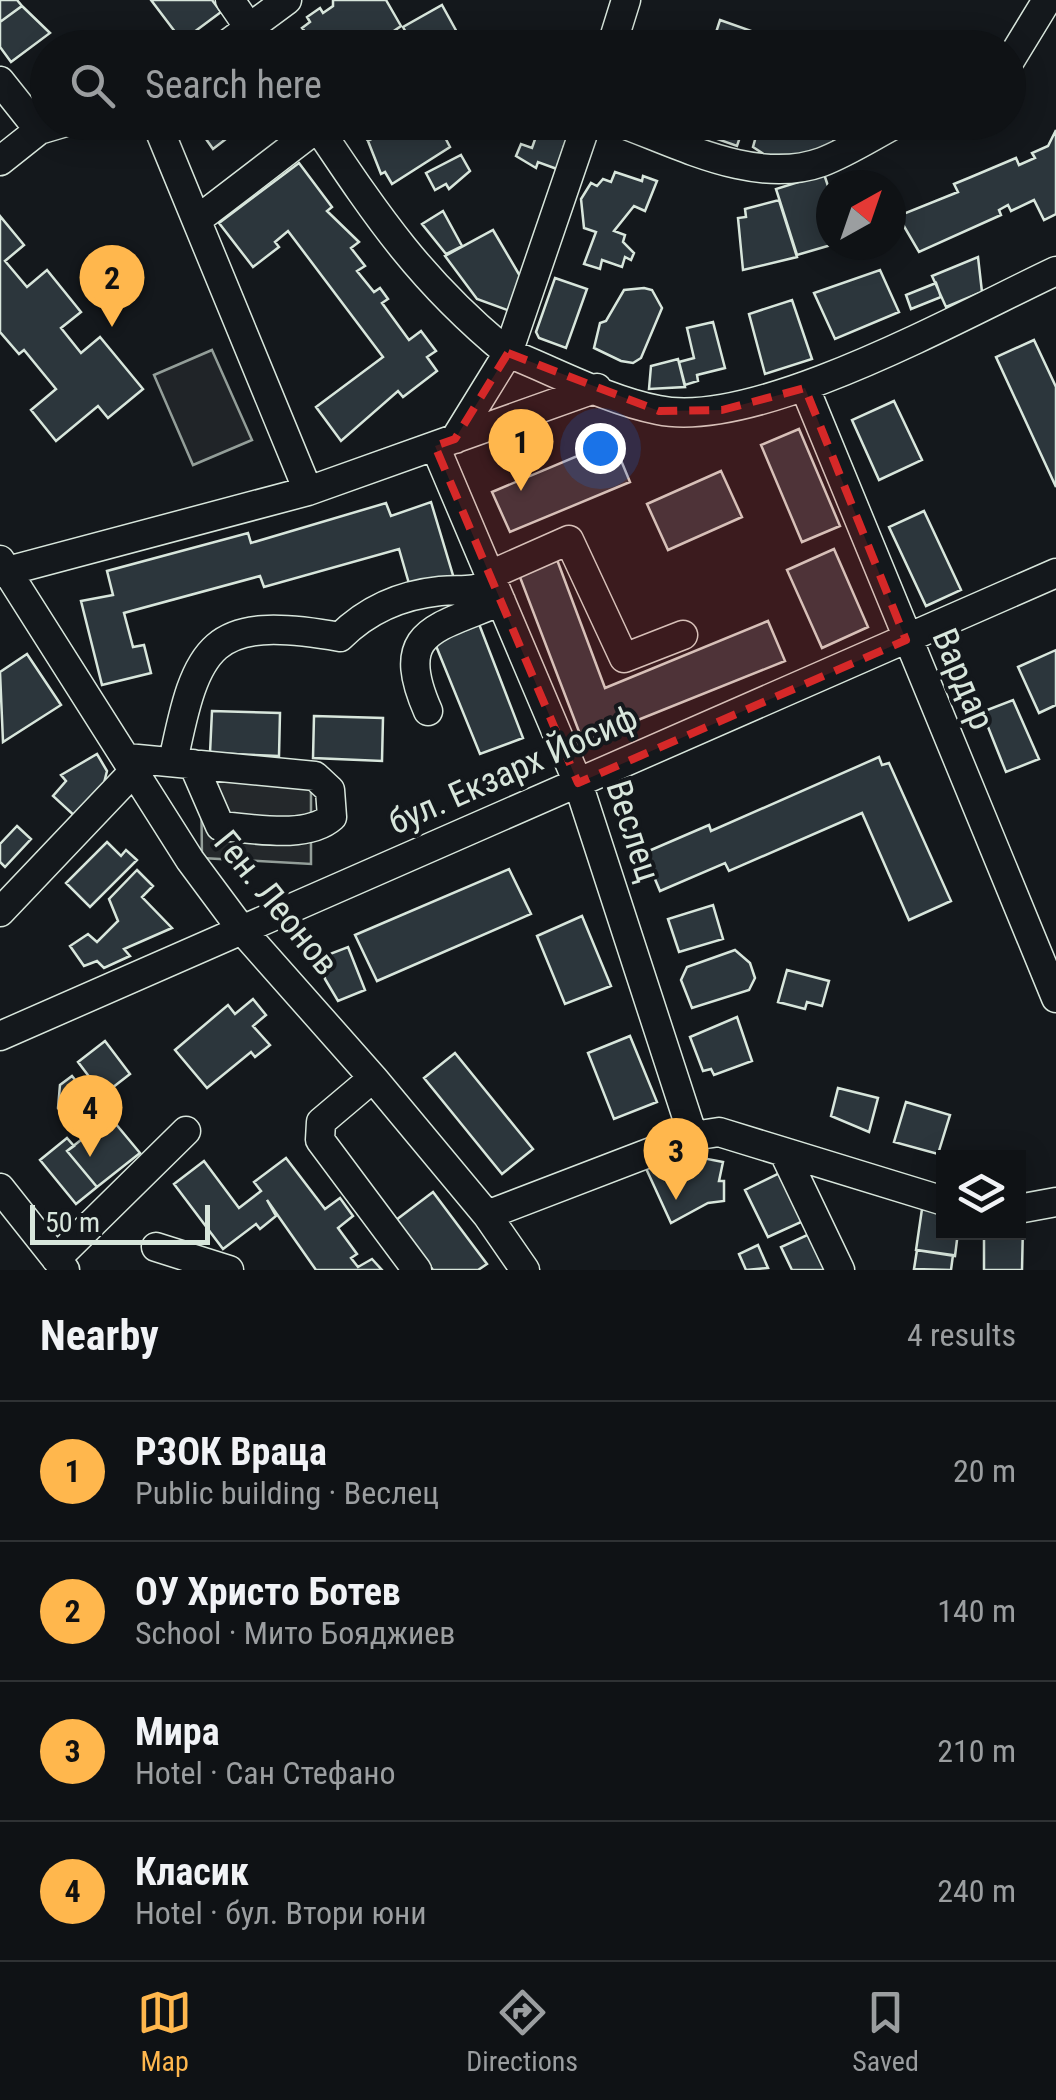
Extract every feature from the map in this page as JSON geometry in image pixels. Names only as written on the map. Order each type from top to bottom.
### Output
[{"type":"street","points":[[230,0],[251,30]]},
{"type":"street","points":[[262,30],[287,0]]},
{"type":"street","points":[[617,30],[626,0]]},
{"type":"street","points":[[1026,34],[1046,0]]},
{"type":"street","points":[[0,82],[30,107]]},
{"type":"street","points":[[0,160],[31,140]]},
{"type":"street","points":[[164,140],[308,491]]},
{"type":"street","points":[[197,220],[297,140]]},
{"type":"street","points":[[326,140],[399,248],[454,309],[508,353],[659,411],[722,410],[805,388],[1056,271]]},
{"type":"street","points":[[445,442],[508,353],[581,140]]},
{"type":"street","points":[[669,140],[737,164],[779,170],[820,162],[863,140]]},
{"type":"street","points":[[3,568],[308,491],[597,388]]},
{"type":"street","name":"Вардар","points":[[805,388],[1056,998]]},
{"type":"street","name":"Веслец","points":[[445,442],[495,586],[578,782],[693,1136]]},
{"type":"street","points":[[428,711],[414,672],[420,643],[495,586],[569,540],[624,658],[683,635]]},
{"type":"street","name":"Ген. Леонов","points":[[3,568],[190,860],[242,930],[373,1078],[487,1215],[525,1270]]},
{"type":"street","name":"бул. Екзарх Йосиф","points":[[0,1036],[1056,573]]},
{"type":"street","points":[[0,912],[131,764],[183,763],[316,776],[330,790],[332,817],[318,825],[282,830],[220,826],[183,763],[187,694],[208,649],[226,638],[295,629],[340,637],[368,612],[394,601],[442,591],[468,594],[495,586]]},
{"type":"street","points":[[373,1078],[321,1122],[320,1140],[417,1270]]},
{"type":"street","points":[[0,1188],[61,1264],[186,1131]]},
{"type":"street","points":[[487,1215],[693,1136],[719,1132],[936,1199]]},
{"type":"street","points":[[784,1154],[840,1270]]},
{"type":"street","points":[[1026,1208],[1056,1202]]},
{"type":"street","points":[[156,1247],[229,1270]]},
{"type":"highlighted area","points":[[508,353],[659,411],[722,410],[805,388],[906,640],[578,783],[435,446],[455,439]]},
{"type":"shaded area","points":[[212,350],[252,440],[193,465],[154,375]]},
{"type":"shaded area","points":[[201,778],[311,785],[311,864],[202,858]]},
{"type":"building","points":[[0,0],[17,0],[22,6],[0,22]]},
{"type":"building","points":[[151,0],[212,0],[221,12],[197,30],[174,30]]},
{"type":"building","points":[[333,0],[386,0],[401,26],[395,30],[302,28],[310,22],[307,17],[320,8],[323,13],[333,6]]},
{"type":"building","points":[[442,5],[456,30],[405,30],[403,27]]},
{"type":"building","points":[[22,6],[47,30],[30,30],[30,48],[11,62],[0,47],[0,22]]},
{"type":"building","points":[[720,20],[748,30],[717,30]]},
{"type":"building","points":[[1056,130],[1056,214],[1044,220],[1034,200],[1011,211],[1008,205],[999,210],[1001,215],[919,252],[906,230],[906,213],[958,192],[954,184],[1016,158],[1019,165],[1048,146]]},
{"type":"building","points":[[207,140],[225,140],[213,149]]},
{"type":"building","points":[[446,140],[450,147],[392,184],[385,172],[381,174],[368,141]]},
{"type":"building","points":[[535,140],[573,140],[570,148],[564,146],[557,169],[538,162],[536,168],[516,156],[521,144],[532,148]]},
{"type":"building","points":[[755,140],[834,140],[836,148],[811,155],[765,155],[753,147]]},
{"type":"building","points":[[461,155],[470,171],[449,189],[446,184],[435,190],[426,173]]},
{"type":"building","points":[[299,163],[332,207],[327,211],[359,242],[351,248],[365,266],[357,271],[374,292],[380,288],[388,299],[382,303],[409,340],[421,331],[436,351],[427,357],[437,371],[403,397],[398,391],[341,441],[316,407],[383,357],[288,231],[275,242],[279,247],[253,267],[219,223]]},
{"type":"building","points":[[615,172],[642,181],[643,176],[657,181],[645,211],[634,206],[614,231],[625,235],[623,242],[634,253],[631,260],[625,257],[622,267],[602,260],[600,269],[584,264],[596,232],[584,228],[581,199],[591,183],[597,186],[603,179],[611,182]]},
{"type":"building","points":[[816,176],[816,249],[797,255],[776,189]]},
{"type":"building","points":[[779,200],[797,257],[743,270],[738,218],[746,217],[745,209]]},
{"type":"building","points":[[443,211],[462,246],[446,254],[422,224]]},
{"type":"building","points":[[0,216],[24,245],[5,261],[27,287],[47,270],[81,312],[61,328],[81,353],[100,337],[143,389],[108,418],[98,406],[56,441],[31,410],[56,389],[24,350],[19,354],[0,332]]},
{"type":"building","points":[[493,230],[520,276],[510,311],[477,299],[445,256]]},
{"type":"building","points":[[978,257],[982,292],[946,307],[932,276]]},
{"type":"building","points":[[880,270],[899,312],[835,339],[814,293]]},
{"type":"building","points":[[555,278],[587,289],[566,348],[539,338],[536,332]]},
{"type":"building","points":[[936,283],[941,297],[911,309],[906,295]]},
{"type":"building","points":[[624,290],[652,290],[662,308],[641,358],[633,363],[621,361],[594,348],[600,323],[606,321]]},
{"type":"building","points":[[792,300],[812,359],[765,374],[749,314]]},
{"type":"building","points":[[713,322],[725,368],[697,375],[698,381],[685,385],[679,362],[694,358],[687,328]]},
{"type":"building","points":[[1034,340],[1056,387],[1056,487],[996,357]]},
{"type":"building","points":[[678,359],[685,387],[649,389],[651,366]]},
{"type":"building","points":[[894,401],[922,460],[879,480],[852,420]]},
{"type":"building","points":[[799,429],[840,526],[802,542],[761,445]]},
{"type":"building","points":[[613,441],[630,482],[510,532],[492,492]]},
{"type":"building","points":[[721,471],[742,517],[668,550],[647,504]]},
{"type":"building","points":[[431,502],[455,582],[412,594],[399,549],[264,587],[260,576],[124,613],[133,647],[144,645],[151,673],[102,685],[81,601],[113,595],[107,571],[248,533],[251,543],[386,503],[391,516]]},
{"type":"building","points":[[924,511],[961,590],[926,606],[889,527]]},
{"type":"building","points":[[834,549],[868,627],[822,648],[787,570]]},
{"type":"building","points":[[556,557],[605,688],[768,621],[785,661],[583,742],[518,572]]},
{"type":"building","points":[[479,624],[523,738],[480,754],[434,641]]},
{"type":"building","points":[[1056,650],[1056,705],[1039,713],[1018,667]]},
{"type":"building","points":[[27,654],[61,705],[3,742],[0,672]]},
{"type":"building","points":[[1013,700],[1039,759],[1006,772],[982,712]]},
{"type":"building","points":[[212,711],[280,713],[279,756],[210,753]]},
{"type":"building","points":[[314,716],[383,718],[382,761],[313,758]]},
{"type":"building","points":[[97,754],[107,771],[101,795],[78,819],[53,796],[66,781],[61,775]]},
{"type":"building","points":[[879,757],[882,765],[889,763],[951,901],[909,920],[862,813],[729,871],[725,863],[660,891],[644,853],[709,825],[711,831]]},
{"type":"building","points":[[17,826],[31,839],[5,867],[0,862],[0,844]]},
{"type":"building","points":[[107,842],[121,856],[126,850],[137,860],[90,907],[66,883]]},
{"type":"building","points":[[509,869],[531,914],[377,981],[355,935]]},
{"type":"building","points":[[137,870],[153,886],[142,897],[172,928],[124,949],[130,956],[104,968],[97,961],[84,966],[70,946],[88,934],[97,942],[118,921],[109,899]]},
{"type":"building","points":[[713,905],[723,939],[679,952],[668,919]]},
{"type":"building","points":[[582,916],[611,986],[565,1004],[537,936]]},
{"type":"building","points":[[348,947],[365,990],[338,1001],[325,979],[322,957]]},
{"type":"building","points":[[735,950],[750,963],[755,978],[749,990],[692,1008],[681,980],[687,967]]},
{"type":"building","points":[[787,970],[829,981],[822,1006],[807,1002],[805,1009],[778,1002]]},
{"type":"building","points":[[253,999],[266,1015],[253,1026],[270,1045],[255,1057],[251,1052],[207,1088],[175,1050],[228,1005],[235,1014]]},
{"type":"building","points":[[737,1017],[752,1061],[714,1075],[711,1069],[703,1071],[690,1037]]},
{"type":"building","points":[[630,1036],[657,1102],[614,1119],[588,1053]]},
{"type":"building","points":[[105,1041],[130,1074],[103,1095],[78,1062]]},
{"type":"building","points":[[455,1053],[533,1149],[502,1174],[424,1078]]},
{"type":"building","points":[[72,1076],[99,1109],[88,1118],[65,1117],[58,1108],[60,1085]]},
{"type":"building","points":[[838,1088],[878,1098],[869,1132],[831,1116]]},
{"type":"building","points":[[906,1102],[950,1115],[936,1153],[894,1142]]},
{"type":"building","points":[[110,1117],[140,1153],[97,1187],[67,1151]]},
{"type":"building","points":[[67,1138],[74,1146],[67,1151],[97,1187],[76,1204],[40,1160]]},
{"type":"building","points":[[702,1146],[707,1159],[723,1162],[719,1181],[724,1181],[724,1201],[708,1203],[671,1223],[644,1164],[672,1160]]},
{"type":"building","points":[[286,1158],[325,1209],[340,1198],[353,1216],[338,1228],[357,1254],[351,1258],[358,1267],[372,1259],[382,1270],[316,1270],[267,1200],[276,1216],[260,1229],[256,1224],[223,1249],[174,1184],[204,1161],[239,1208],[261,1191],[254,1182]]},
{"type":"building","points":[[786,1170],[810,1218],[768,1237],[745,1190]]},
{"type":"building","points":[[433,1192],[487,1264],[478,1270],[433,1270],[396,1220]]},
{"type":"building","points":[[922,1209],[936,1211],[936,1240],[957,1240],[955,1256],[916,1250]]},
{"type":"building","points":[[816,1231],[828,1270],[792,1270],[781,1247]]},
{"type":"building","points":[[984,1240],[1023,1240],[1022,1270],[984,1270]]},
{"type":"building","points":[[758,1245],[768,1268],[746,1270],[739,1254]]},
{"type":"building","points":[[917,1250],[953,1255],[951,1270],[914,1269]]},
{"type":"place","name":"ОУ Христо Ботев","points":[[112,327]]},
{"type":"place","name":"РЗОК Враца","points":[[521,491]]},
{"type":"place","name":"Класик","points":[[90,1157]]},
{"type":"place","name":"Мира","points":[[676,1200]]}]
